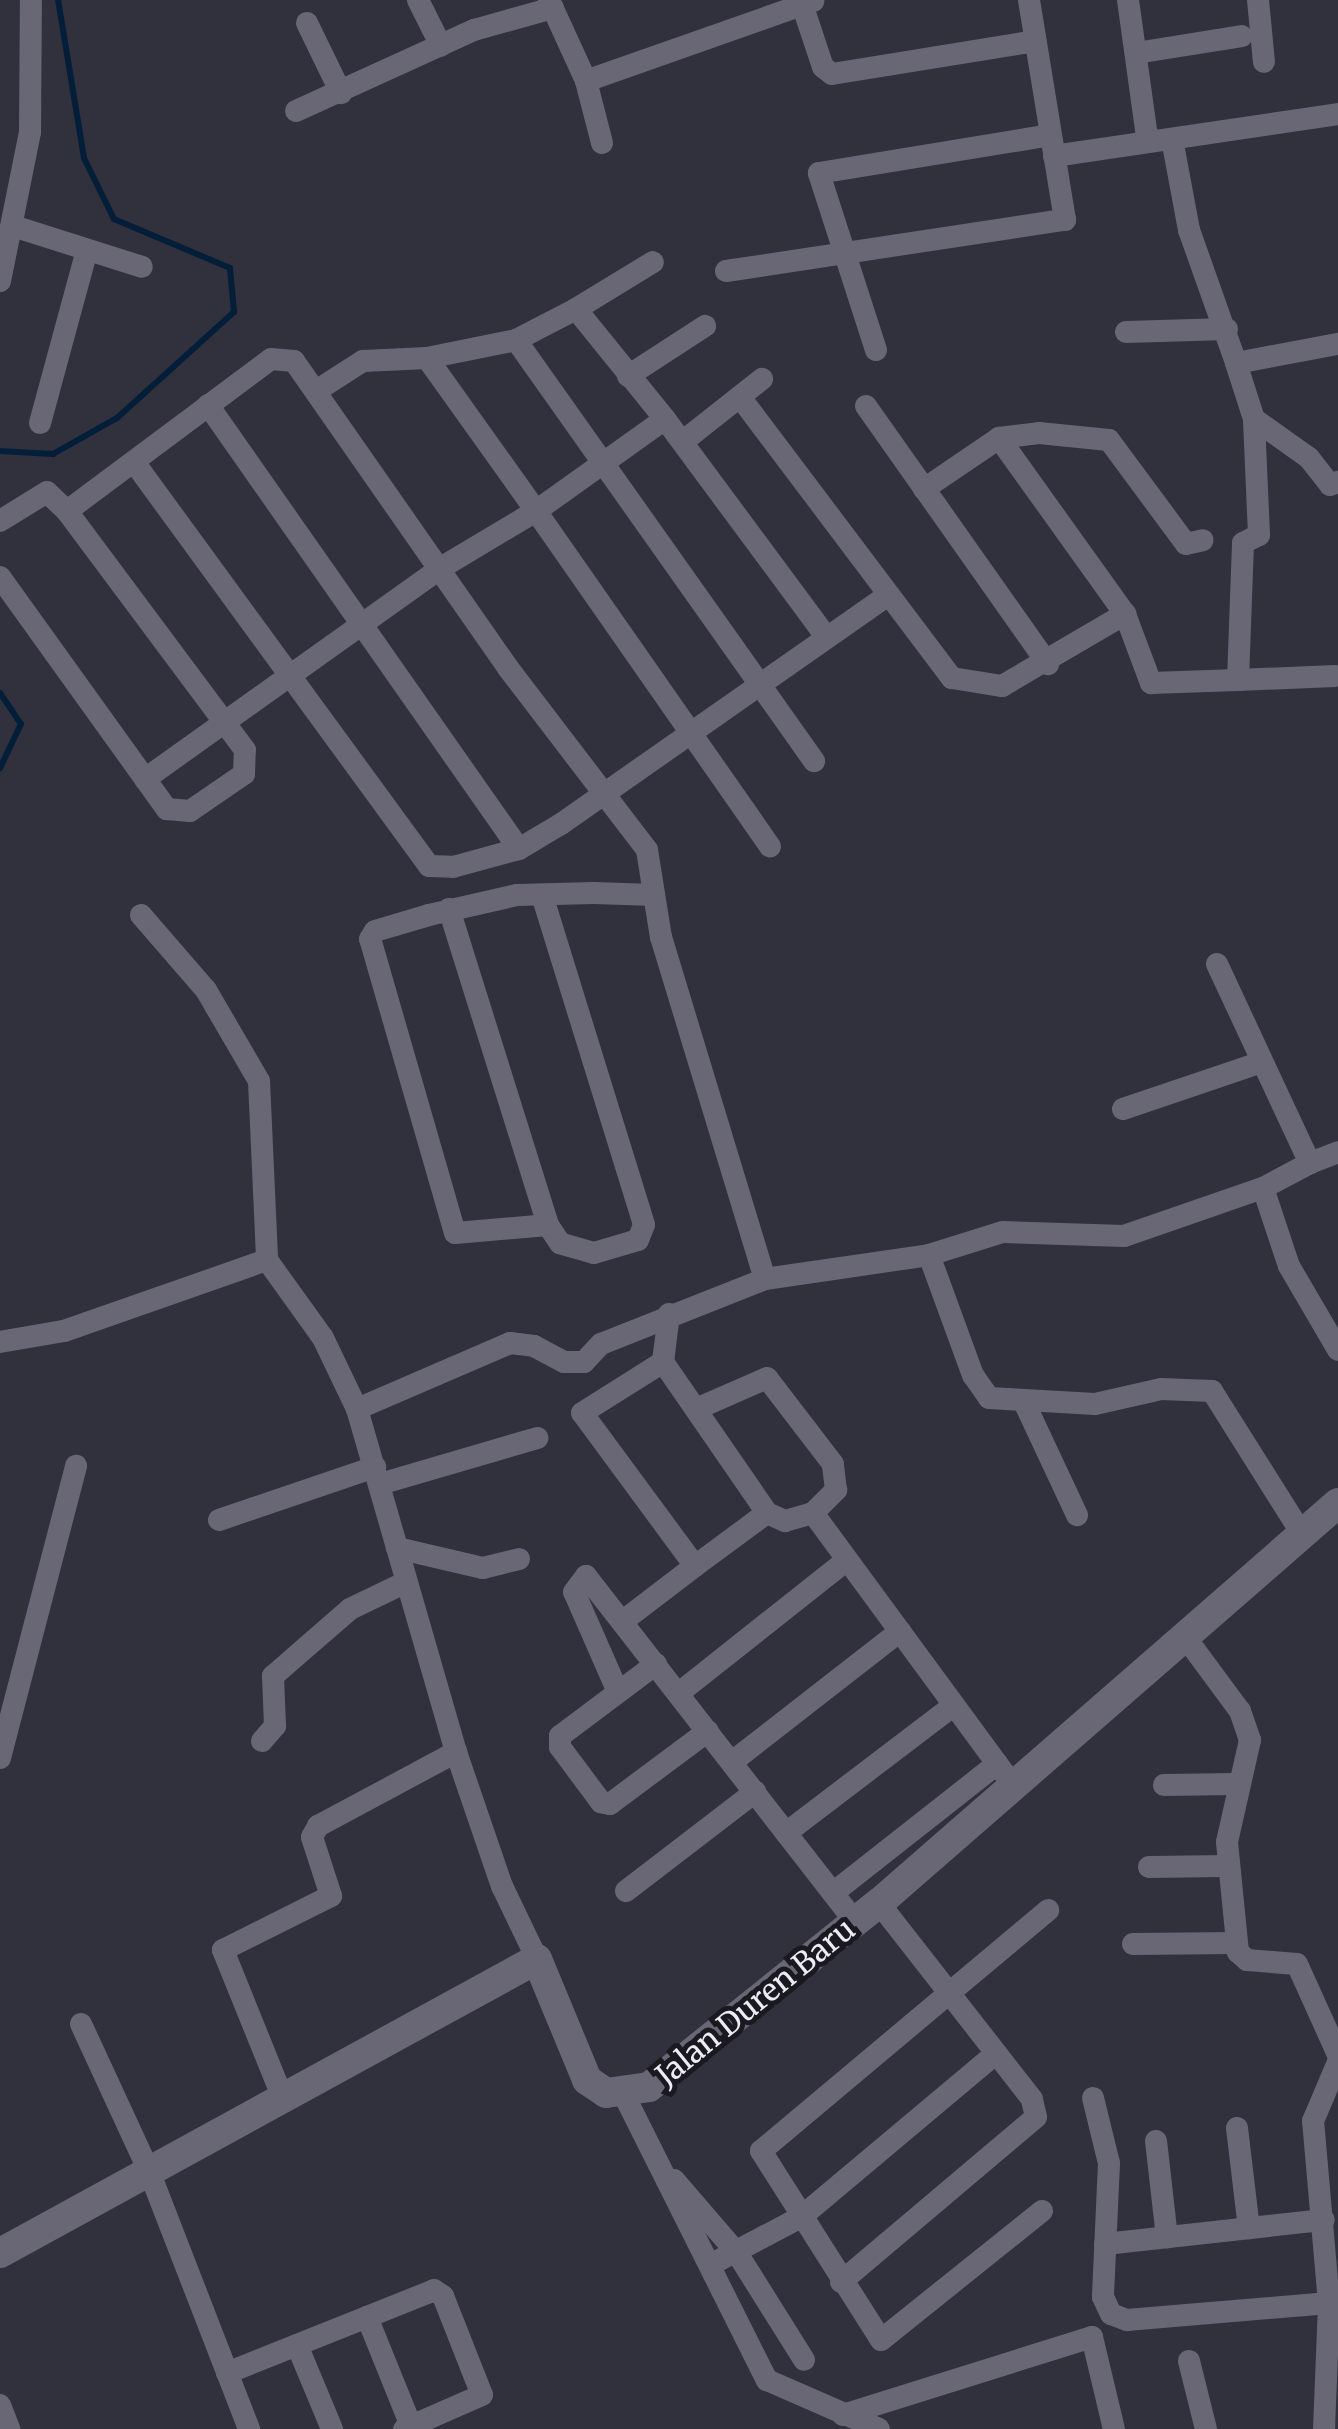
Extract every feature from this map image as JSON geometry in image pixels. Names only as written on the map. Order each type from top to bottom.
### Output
[{"type":"street","points":[[0,281],[13,226],[33,91],[31,0]]},
{"type":"street","points":[[418,0],[440,46]]},
{"type":"street","points":[[726,271],[1060,224],[1066,214],[1029,0]]},
{"type":"street","points":[[1128,0],[1147,138]]},
{"type":"street","points":[[1258,0],[1264,62]]},
{"type":"street","points":[[586,81],[809,2],[823,67],[832,74],[1036,41]]},
{"type":"street","points":[[296,111],[342,94],[440,46],[551,4],[586,81],[602,143]]},
{"type":"street","points":[[308,22],[342,94]]},
{"type":"street","points":[[1136,53],[1242,36]]},
{"type":"street","points":[[876,350],[840,254],[818,179],[824,170],[1052,145],[1172,139],[1338,114]]},
{"type":"street","points":[[1172,139],[1189,230],[1227,329],[1254,419],[1259,535],[1243,543],[1238,680]]},
{"type":"street","points":[[13,226],[142,267]]},
{"type":"street","points":[[40,423],[87,250]]},
{"type":"street","points":[[316,391],[363,361],[427,358],[516,340],[652,262]]},
{"type":"street","points":[[576,309],[628,376],[686,440],[827,638]]},
{"type":"street","points":[[628,376],[704,326]]},
{"type":"street","points":[[1126,332],[1227,329]]},
{"type":"street","points":[[516,340],[814,762]]},
{"type":"street","points":[[1236,363],[1338,344]]},
{"type":"street","points":[[67,511],[278,355],[294,361],[439,569],[651,857],[676,992],[766,1279]]},
{"type":"street","points":[[427,358],[770,846]]},
{"type":"street","points":[[686,440],[762,379]]},
{"type":"street","points":[[740,397],[940,669],[964,684],[1002,686],[1048,664],[1125,614]]},
{"type":"street","points":[[208,405],[519,848]]},
{"type":"street","points":[[866,406],[1048,664]]},
{"type":"street","points":[[145,779],[290,680],[439,569],[536,512],[665,419]]},
{"type":"street","points":[[1254,419],[1309,458],[1330,486],[1338,482]]},
{"type":"street","points":[[924,489],[998,438],[1070,433],[1109,440],[1186,544],[1202,540]]},
{"type":"street","points":[[998,438],[1125,614],[1151,683],[1335,676]]},
{"type":"street","points":[[134,462],[429,866],[453,867],[519,848],[604,798],[888,594]]},
{"type":"street","points":[[0,521],[48,492],[67,511],[226,724],[249,762],[244,774],[204,802],[177,813],[145,779],[0,577]]},
{"type":"street","points":[[548,1225],[455,1233],[370,939],[375,931],[449,909],[542,895],[654,889]]},
{"type":"street","points":[[449,909],[548,1225],[560,1243],[583,1253],[638,1240],[644,1232],[542,895]]},
{"type":"street","points":[[0,2253],[538,1959],[502,1886],[456,1752],[404,1584],[398,1548],[357,1408],[316,1328],[267,1260],[258,1081],[206,990],[141,915]]},
{"type":"street","points":[[1217,964],[1310,1163]]},
{"type":"street","points":[[1123,1109],[1262,1062]]},
{"type":"street","points":[[357,1408],[510,1343],[534,1346],[564,1362],[584,1362],[601,1344],[766,1279],[929,1255],[1004,1232],[1124,1236],[1263,1188],[1338,1152]]},
{"type":"street","points":[[1263,1188],[1288,1266],[1338,1350]]},
{"type":"street","points":[[929,1255],[982,1392],[1024,1402],[1095,1404],[1161,1389],[1212,1390],[1300,1531]]},
{"type":"street","points":[[0,1342],[64,1331],[267,1260]]},
{"type":"street","points":[[669,1314],[663,1362],[696,1410],[768,1513],[785,1522],[813,1513],[838,1486],[836,1469],[768,1380],[696,1410]]},
{"type":"street","points":[[663,1362],[584,1409],[583,1418],[694,1566]]},
{"type":"street","points":[[1024,1402],[1077,1515]]},
{"type":"street","points":[[219,1520],[377,1475],[537,1438]]},
{"type":"street","points":[[0,1758],[76,1466]]},
{"type":"street","name":"Jalan Duren Baru","points":[[538,1959],[573,2058],[588,2080],[606,2093],[624,2094],[648,2087],[879,1902],[1006,1776],[1338,1503]]},
{"type":"street","points":[[624,1621],[768,1513]]},
{"type":"street","points":[[813,1513],[1006,1776],[833,1894]]},
{"type":"street","points":[[398,1548],[483,1568],[519,1559]]},
{"type":"street","points":[[679,1693],[847,1560]]},
{"type":"street","points":[[618,1692],[574,1586],[591,1577],[855,1922]]},
{"type":"street","points":[[262,1741],[276,1726],[273,1676],[339,1616],[404,1584]]},
{"type":"street","points":[[732,1762],[900,1632]]},
{"type":"street","points":[[1183,1634],[1246,1725],[1249,1756],[1238,1784],[1226,1866],[1235,1943],[1247,1960],[1297,1964],[1338,2059],[1313,2121],[1329,2303],[1324,2429]]},
{"type":"street","points":[[656,1664],[558,1741],[605,1805],[708,1731]]},
{"type":"street","points":[[786,1833],[954,1705]]},
{"type":"street","points":[[284,2101],[223,1950],[331,1896],[312,1837],[318,1826],[456,1752]]},
{"type":"street","points":[[1164,1785],[1238,1784]]},
{"type":"street","points":[[626,1891],[755,1792]]},
{"type":"street","points":[[1149,1867],[1226,1866]]},
{"type":"street","points":[[841,2282],[1032,2125],[1032,2100],[945,1994],[879,1902]]},
{"type":"street","points":[[1042,2210],[887,2339],[879,2339],[761,2151],[1048,1910]]},
{"type":"street","points":[[1133,1944],[1235,1943]]},
{"type":"street","points":[[81,2024],[148,2171],[249,2429]]},
{"type":"street","points":[[710,2265],[801,2216],[995,2054]]},
{"type":"street","points":[[624,2094],[768,2380],[879,2429]]},
{"type":"street","points":[[1093,2098],[1108,2163],[1104,2297],[1119,2319],[1329,2303]]},
{"type":"street","points":[[1238,2128],[1249,2228]]},
{"type":"street","points":[[1156,2142],[1166,2237]]},
{"type":"street","points":[[660,2168],[737,2253],[804,2360]]},
{"type":"street","points":[[1105,2244],[1324,2220]]},
{"type":"street","points":[[227,2373],[367,2317],[439,2292],[481,2388],[478,2400],[408,2428],[367,2317]]},
{"type":"street","points":[[843,2415],[1092,2338],[1114,2429]]},
{"type":"street","points":[[297,2345],[332,2429]]},
{"type":"street","points":[[1189,2361],[1206,2429]]},
{"type":"waterway","points":[[0,451],[53,454],[117,418],[234,312],[230,268],[114,219],[84,158],[58,0]]},
{"type":"waterway","points":[[0,693],[21,724],[0,768]]}]
